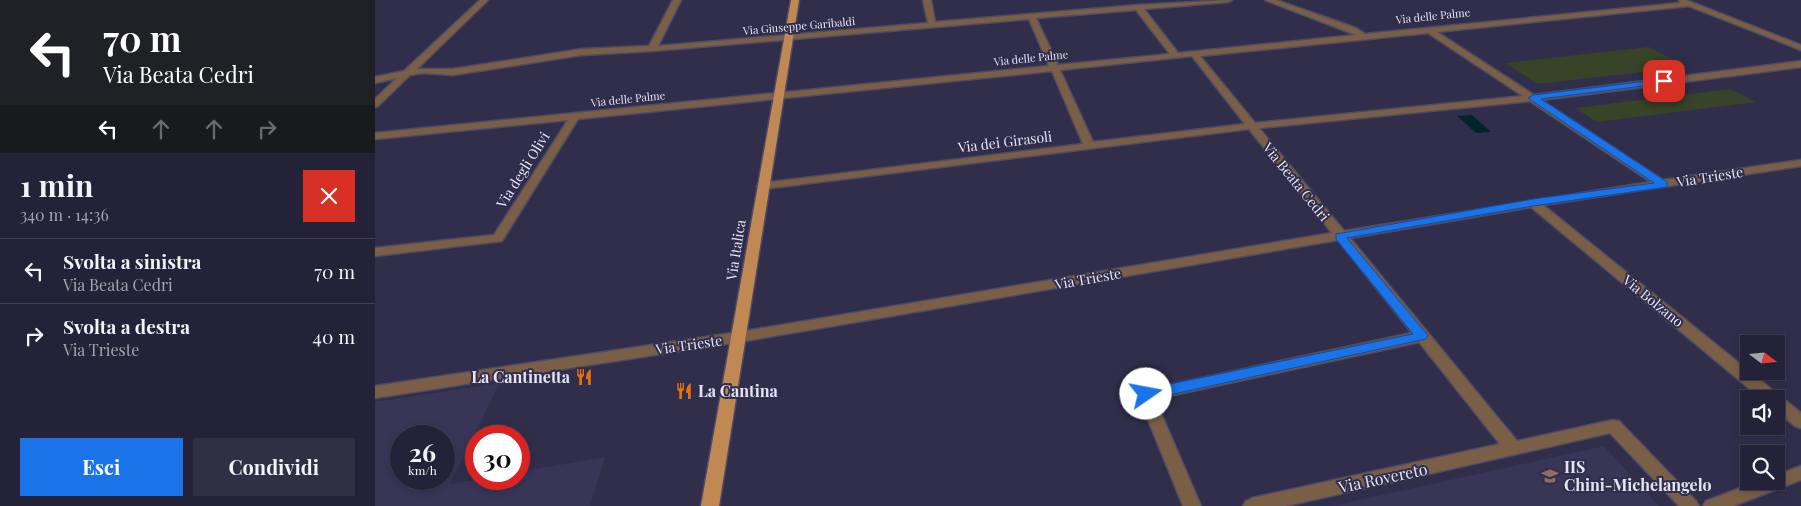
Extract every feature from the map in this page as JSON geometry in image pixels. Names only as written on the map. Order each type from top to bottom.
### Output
[{"type":"main road","name":"Via Italica","points":[[710,506],[795,0]]},
{"type":"street","points":[[375,104],[484,0]]},
{"type":"street","points":[[652,49],[677,0]]},
{"type":"street","points":[[927,0],[932,26]]},
{"type":"street","name":"Via Giuseppe Garibaldi","points":[[375,80],[423,70],[453,72],[482,70],[582,52],[652,49],[932,26],[1139,7],[1152,2],[1228,0]]},
{"type":"street","points":[[1269,0],[1353,30],[1363,36]]},
{"type":"street","points":[[1680,0],[1801,48]]},
{"type":"street","name":"Via delle Palme","points":[[375,136],[1689,4]]},
{"type":"street","points":[[1139,7],[1176,56]]},
{"type":"street","points":[[1032,16],[1089,145]]},
{"type":"street","points":[[1428,29],[1663,184]]},
{"type":"street","name":"Via Beata Cedri","points":[[1194,54],[1513,449]]},
{"type":"street","name":"Via dei Girasoli","points":[[763,186],[1089,145],[1251,126],[1533,98],[1801,64]]},
{"type":"street","name":"Via degli Olivi","points":[[375,252],[498,238],[574,117]]},
{"type":"street","name":"Via Trieste","points":[[375,392],[739,338],[1533,203],[1801,163]]},
{"type":"street","name":"Via Bolzano","points":[[1533,203],[1762,390]]},
{"type":"street","points":[[1192,506],[1146,394],[1422,336]]},
{"type":"street","points":[[1785,409],[1801,422]]},
{"type":"street","points":[[1513,449],[1613,426],[1690,506]]},
{"type":"street","name":"Via Rovereto","points":[[1253,506],[1513,449]]},
{"type":"street","points":[[1711,506],[1801,473]]},
{"type":"shaded area","points":[[1649,47],[1687,67],[1537,84],[1505,63]]},
{"type":"shaded area","points":[[1730,89],[1756,102],[1597,122],[1575,108]]},
{"type":"shaded area","points":[[1472,115],[1491,132],[1476,133],[1457,116]]},
{"type":"shaded area","points":[[500,383],[479,425],[465,425],[465,454],[455,474],[455,425],[390,425],[390,490],[455,490],[455,483],[465,482],[465,490],[530,490],[530,470],[605,457],[590,506],[375,506],[375,402]]},
{"type":"shaded area","name":"IIS Chini-Michelangelo","points":[[1604,446],[1659,506],[1332,506]]},
{"type":"place","name":"La Cantinetta","points":[[584,377]]},
{"type":"place","name":"La Cantina","points":[[684,391]]},
{"type":"place","name":"IIS Chini-Michelangelo","points":[[1550,476]]},
{"type":"route","points":[[1146,394],[1422,336],[1340,236],[1533,203],[1663,184],[1533,98],[1664,81]]}]
